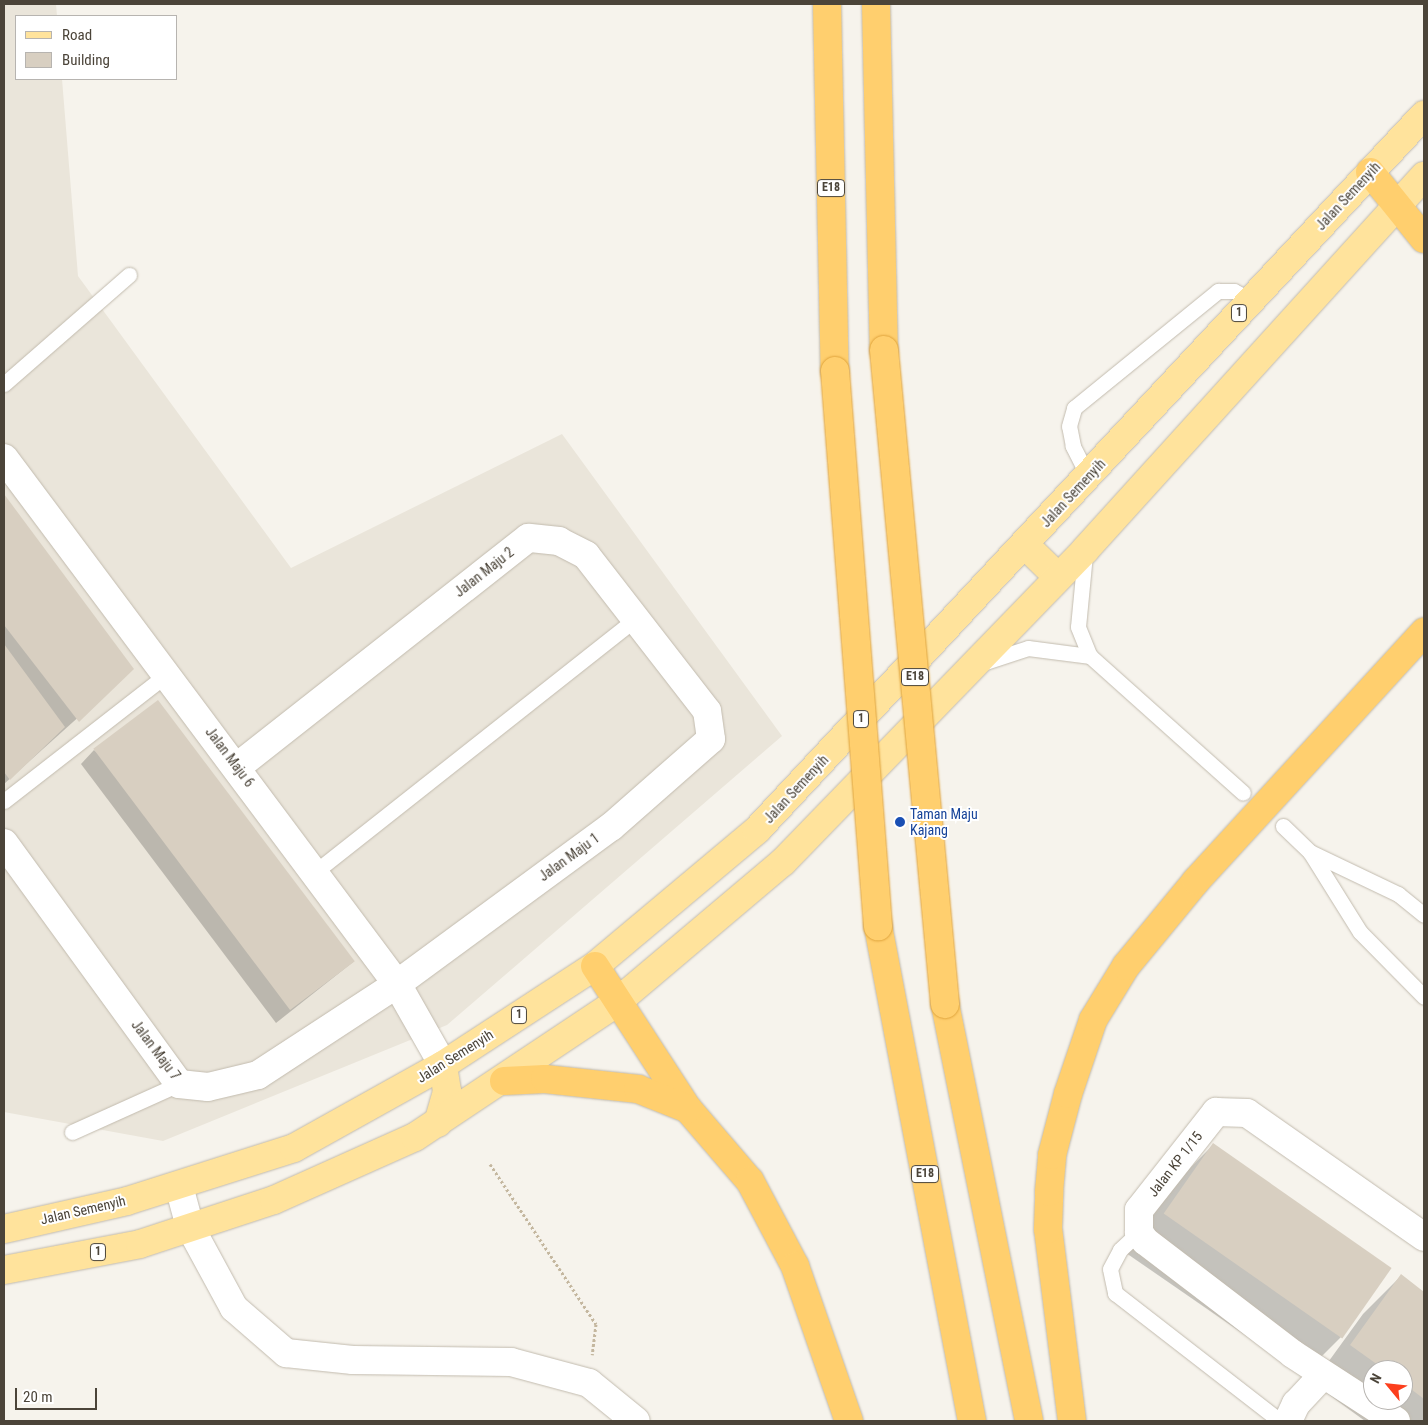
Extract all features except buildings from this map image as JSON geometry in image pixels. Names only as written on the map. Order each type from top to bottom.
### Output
[{"type":"highway","name":"E18","points":[[827,4],[835,371],[878,926],[972,1421]]},
{"type":"highway","name":"E18","points":[[876,4],[884,350],[945,1004],[1029,1421]]},
{"type":"highway","points":[[1370,172],[1399,204],[1424,239]]},
{"type":"highway","points":[[1072,1421],[1048,1229],[1049,1192],[1062,1120],[1093,1020],[1126,966],[1196,881],[1424,632]]},
{"type":"highway","points":[[595,966],[616,1003],[688,1109],[750,1181],[795,1266],[849,1421]]},
{"type":"highway","points":[[497,1086],[545,1079],[638,1089],[688,1109]]},
{"type":"main road","name":"Jalan Semenyih","points":[[4,1229],[178,1186],[294,1148],[444,1065],[595,966],[757,830],[1025,545],[1424,114]]},
{"type":"main road","name":"1","points":[[4,1270],[140,1244],[274,1200],[438,1123],[497,1086],[616,1003],[783,862],[1085,550],[1424,176]]},
{"type":"main road","points":[[1025,545],[1058,577]]},
{"type":"main road","points":[[438,1123],[447,1091],[444,1065],[497,1086]]},
{"type":"street","name":"Jalan Maju 6","points":[[4,458],[237,767],[397,984],[444,1065]]},
{"type":"street","name":"Jalan Maju 2","points":[[237,767],[528,538],[559,541],[586,556],[707,711]]},
{"type":"street","name":"Jalan Maju 1","points":[[397,984],[611,827],[711,739],[707,711]]},
{"type":"street","name":"Jalan Maju 7","points":[[4,843],[179,1084],[208,1087],[258,1075],[397,984]]},
{"type":"street","name":"Jalan KP 1/15","points":[[1139,1232],[1139,1210],[1216,1112],[1247,1113],[1424,1238]]},
{"type":"street","points":[[178,1186],[190,1227],[234,1308],[286,1353],[353,1360],[511,1362],[589,1383],[636,1421]]},
{"type":"street","points":[[1139,1232],[1145,1241],[1322,1375],[1396,1421]]},
{"type":"street","points":[[1288,1421],[1296,1404],[1322,1375]]},
{"type":"lane","points":[[4,384],[129,275]]},
{"type":"lane","points":[[1088,476],[1072,446],[1069,426],[1074,408],[1218,291],[1234,291],[1251,300]]},
{"type":"lane","points":[[1085,550],[1078,627],[1090,656],[1243,793]]},
{"type":"lane","points":[[314,872],[635,619]]},
{"type":"lane","points":[[972,667],[1028,648],[1090,656]]},
{"type":"lane","points":[[4,801],[167,674]]},
{"type":"lane","points":[[1283,826],[1310,852],[1360,932],[1424,998]]},
{"type":"lane","points":[[1310,852],[1398,894],[1424,915]]},
{"type":"lane","points":[[72,1132],[179,1084]]},
{"type":"lane","points":[[1139,1232],[1120,1250],[1110,1269],[1114,1293],[1280,1421]]},
{"type":"path","points":[[490,1164],[596,1324],[589,1383]]},
{"type":"shaded area","points":[[4,4],[56,4],[57,15],[15,15],[15,80],[62,80],[78,276],[291,568],[562,434],[782,736],[447,1025],[163,1141],[4,1112]]},
{"type":"place","name":"Taman Maju Kajang","points":[[900,822]]}]
